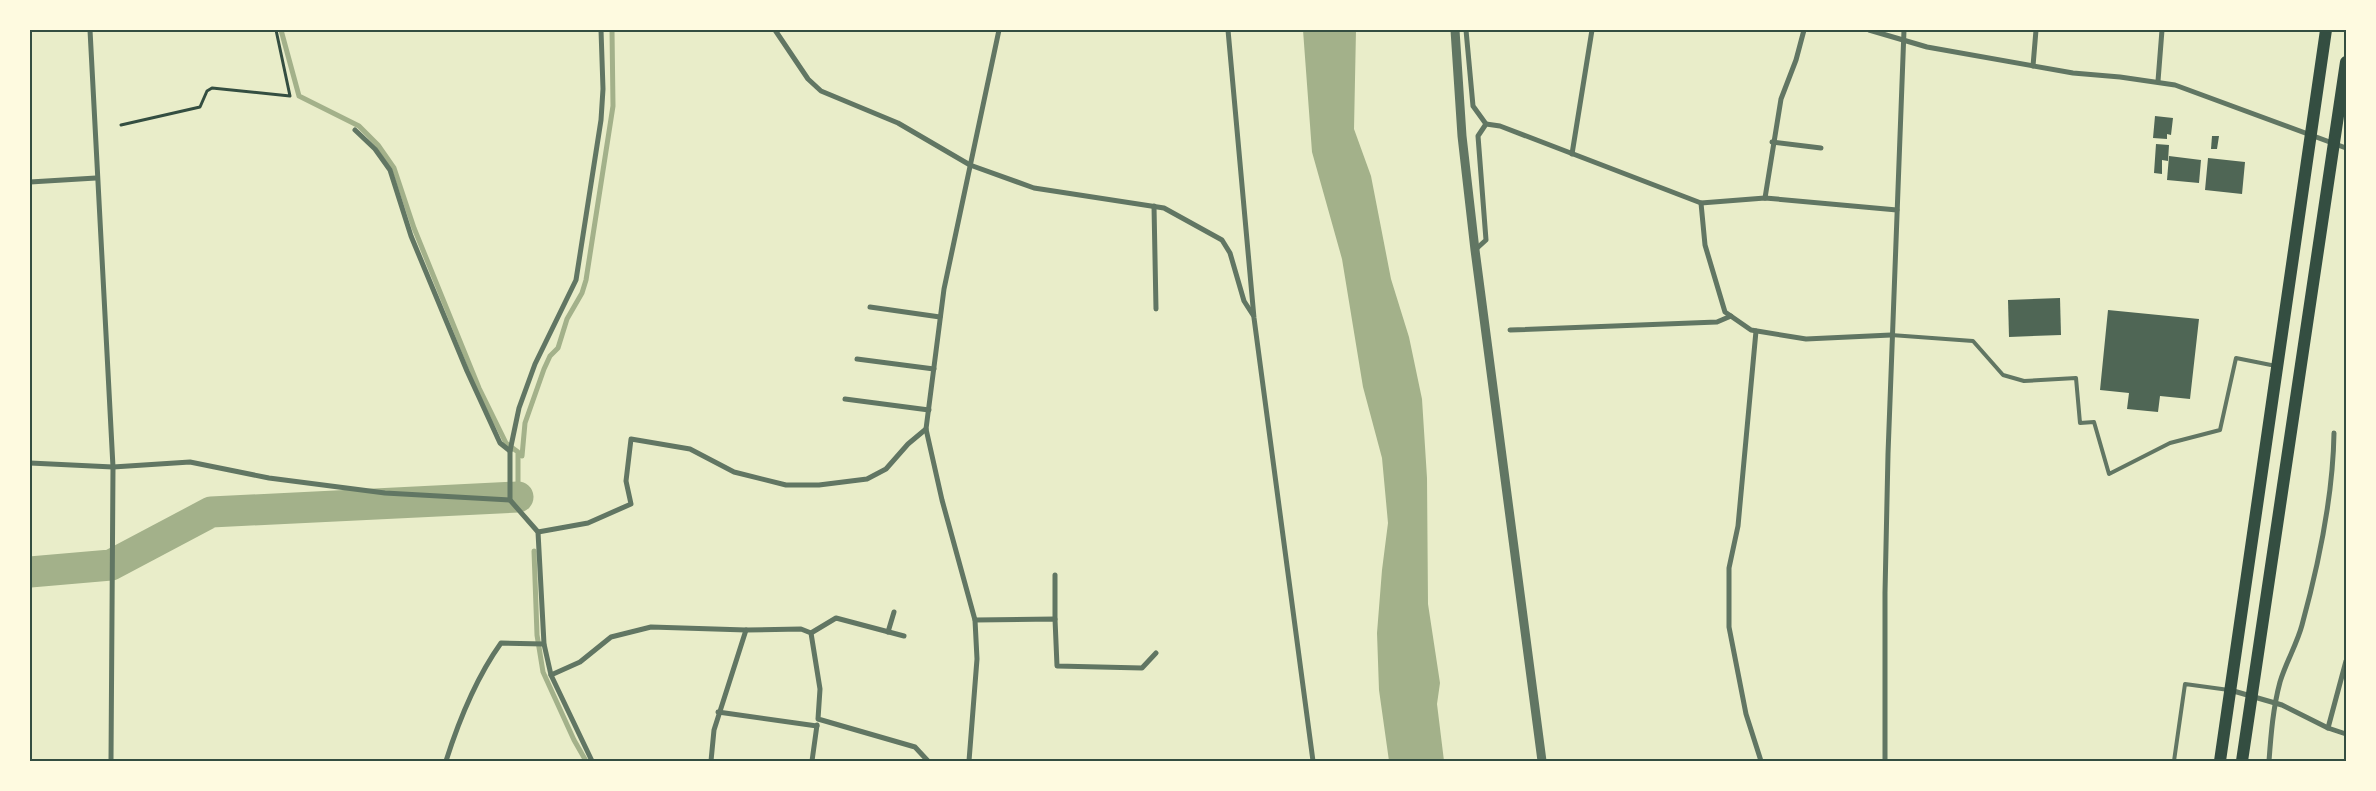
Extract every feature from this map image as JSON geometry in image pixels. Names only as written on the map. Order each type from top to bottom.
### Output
[{"type":"main road","points":[[2220,761],[2326,30]]},
{"type":"main road","points":[[2242,761],[2340,146],[2346,62]]},
{"type":"street","points":[[90,30],[96,178],[113,467],[111,761]]},
{"type":"street","points":[[592,761],[551,675],[544,644],[538,532],[510,500],[510,451],[519,408],[534,364],[576,280],[601,120],[603,89],[601,30]]},
{"type":"street","points":[[775,30],[808,79],[821,91],[898,123],[970,166],[1034,188],[1164,208],[1222,240],[1230,253],[1244,301],[1254,318]]},
{"type":"street","points":[[968,761],[977,658],[975,620],[942,500],[926,429],[944,289],[999,30]]},
{"type":"street","points":[[1228,30],[1254,318],[1313,761]]},
{"type":"street","points":[[1455,30],[1462,136],[1475,250],[1542,761]]},
{"type":"street","points":[[1466,30],[1473,106],[1486,124],[1500,126],[1701,202],[1765,198],[1897,210]]},
{"type":"street","points":[[1572,154],[1592,30]]},
{"type":"street","points":[[1765,198],[1772,142],[1781,99],[1796,60],[1804,30]]},
{"type":"street","points":[[1869,30],[1904,38],[1927,47],[2073,73],[2158,81],[2175,85],[2311,137],[2340,146]]},
{"type":"street","points":[[1885,761],[1885,593],[1891,335],[1904,30]]},
{"type":"street","points":[[2033,66],[2036,30]]},
{"type":"street","points":[[2158,81],[2162,30]]},
{"type":"street","points":[[1475,250],[1486,240],[1478,136],[1486,124]]},
{"type":"street","points":[[356,130],[375,149],[390,170],[411,236],[467,371],[500,443],[510,451]]},
{"type":"street","points":[[1772,142],[1822,148]]},
{"type":"street","points":[[30,182],[96,178]]},
{"type":"street","points":[[1701,202],[1705,245],[1725,312],[1751,330],[1806,339],[1891,335]]},
{"type":"street","points":[[1154,206],[1156,309]]},
{"type":"street","points":[[870,306],[940,318]]},
{"type":"street","points":[[1510,330],[1716,322],[1731,316]]},
{"type":"street","points":[[1756,331],[1738,526],[1729,568],[1729,628],[1746,714],[1761,761]]},
{"type":"street","points":[[857,359],[934,369]]},
{"type":"street","points":[[845,400],[929,410]]},
{"type":"street","points":[[538,532],[588,523],[631,504],[626,481],[631,439],[690,449],[734,472],[786,485],[819,486],[867,479],[886,469],[908,444],[926,429]]},
{"type":"street","points":[[2269,761],[2280,681],[2302,623],[2319,552],[2331,482],[2334,433]]},
{"type":"street","points":[[30,462],[113,467],[190,462],[269,478],[385,493],[510,500]]},
{"type":"street","points":[[1055,575],[1057,666],[1142,668],[1156,653]]},
{"type":"street","points":[[888,632],[894,612]]},
{"type":"street","points":[[811,633],[836,618],[904,636]]},
{"type":"street","points":[[975,620],[1055,619]]},
{"type":"street","points":[[551,675],[580,662],[611,637],[651,627],[746,630],[801,629],[811,633]]},
{"type":"street","points":[[711,761],[718,712],[746,630]]},
{"type":"street","points":[[811,633],[820,689],[812,761]]},
{"type":"street","points":[[446,761],[459,721],[487,662],[501,643],[544,644]]},
{"type":"street","points":[[2328,728],[2346,661]]},
{"type":"street","points":[[2230,690],[2276,703],[2328,728],[2346,734]]},
{"type":"street","points":[[718,712],[817,726]]},
{"type":"street","points":[[818,719],[915,746],[928,761]]},
{"type":"lane","points":[[1891,335],[1973,341],[2003,375],[2024,381],[2076,378],[2080,423],[2094,422],[2109,474],[2170,443],[2220,430],[2236,358],[2278,366]]},
{"type":"lane","points":[[2174,761],[2185,684],[2230,690]]},
{"type":"path","points":[[120,124],[200,107],[207,91],[212,88],[290,96],[276,30]]},
{"type":"shaded area","points":[[1303,30],[1356,30],[1354,129],[1371,176],[1391,279],[1409,337],[1422,399],[1427,478],[1428,604],[1440,683],[1437,704],[1444,761],[1389,761],[1379,690],[1377,633],[1388,523],[1382,458],[1363,387],[1342,259],[1312,152]]},
{"type":"building","points":[[2155,116],[2173,118],[2171,135],[2167,134],[2167,139],[2153,138]]},
{"type":"building","points":[[2212,136],[2219,136],[2217,149],[2211,149]]},
{"type":"building","points":[[2156,144],[2169,145],[2168,161],[2162,160],[2162,174],[2154,173]]},
{"type":"building","points":[[2169,156],[2201,160],[2199,183],[2167,180]]},
{"type":"building","points":[[2208,158],[2245,162],[2242,194],[2205,190]]},
{"type":"building","points":[[2060,298],[2061,335],[2009,337],[2008,300]]},
{"type":"building","points":[[2108,310],[2199,319],[2190,399],[2160,396],[2158,412],[2127,409],[2129,393],[2100,390]]},
{"type":"waterway","points":[[281,30],[299,96],[359,126],[378,145],[394,168],[414,228],[479,388],[506,443],[518,452],[518,497]]},
{"type":"waterway","points":[[522,456],[525,423],[544,369],[550,356],[558,348],[567,319],[582,293],[586,280],[613,106],[612,30]]},
{"type":"waterway","points":[[30,572],[111,565],[211,512],[518,497]]},
{"type":"waterway","points":[[534,551],[537,635],[543,672],[574,740],[586,761]]}]
